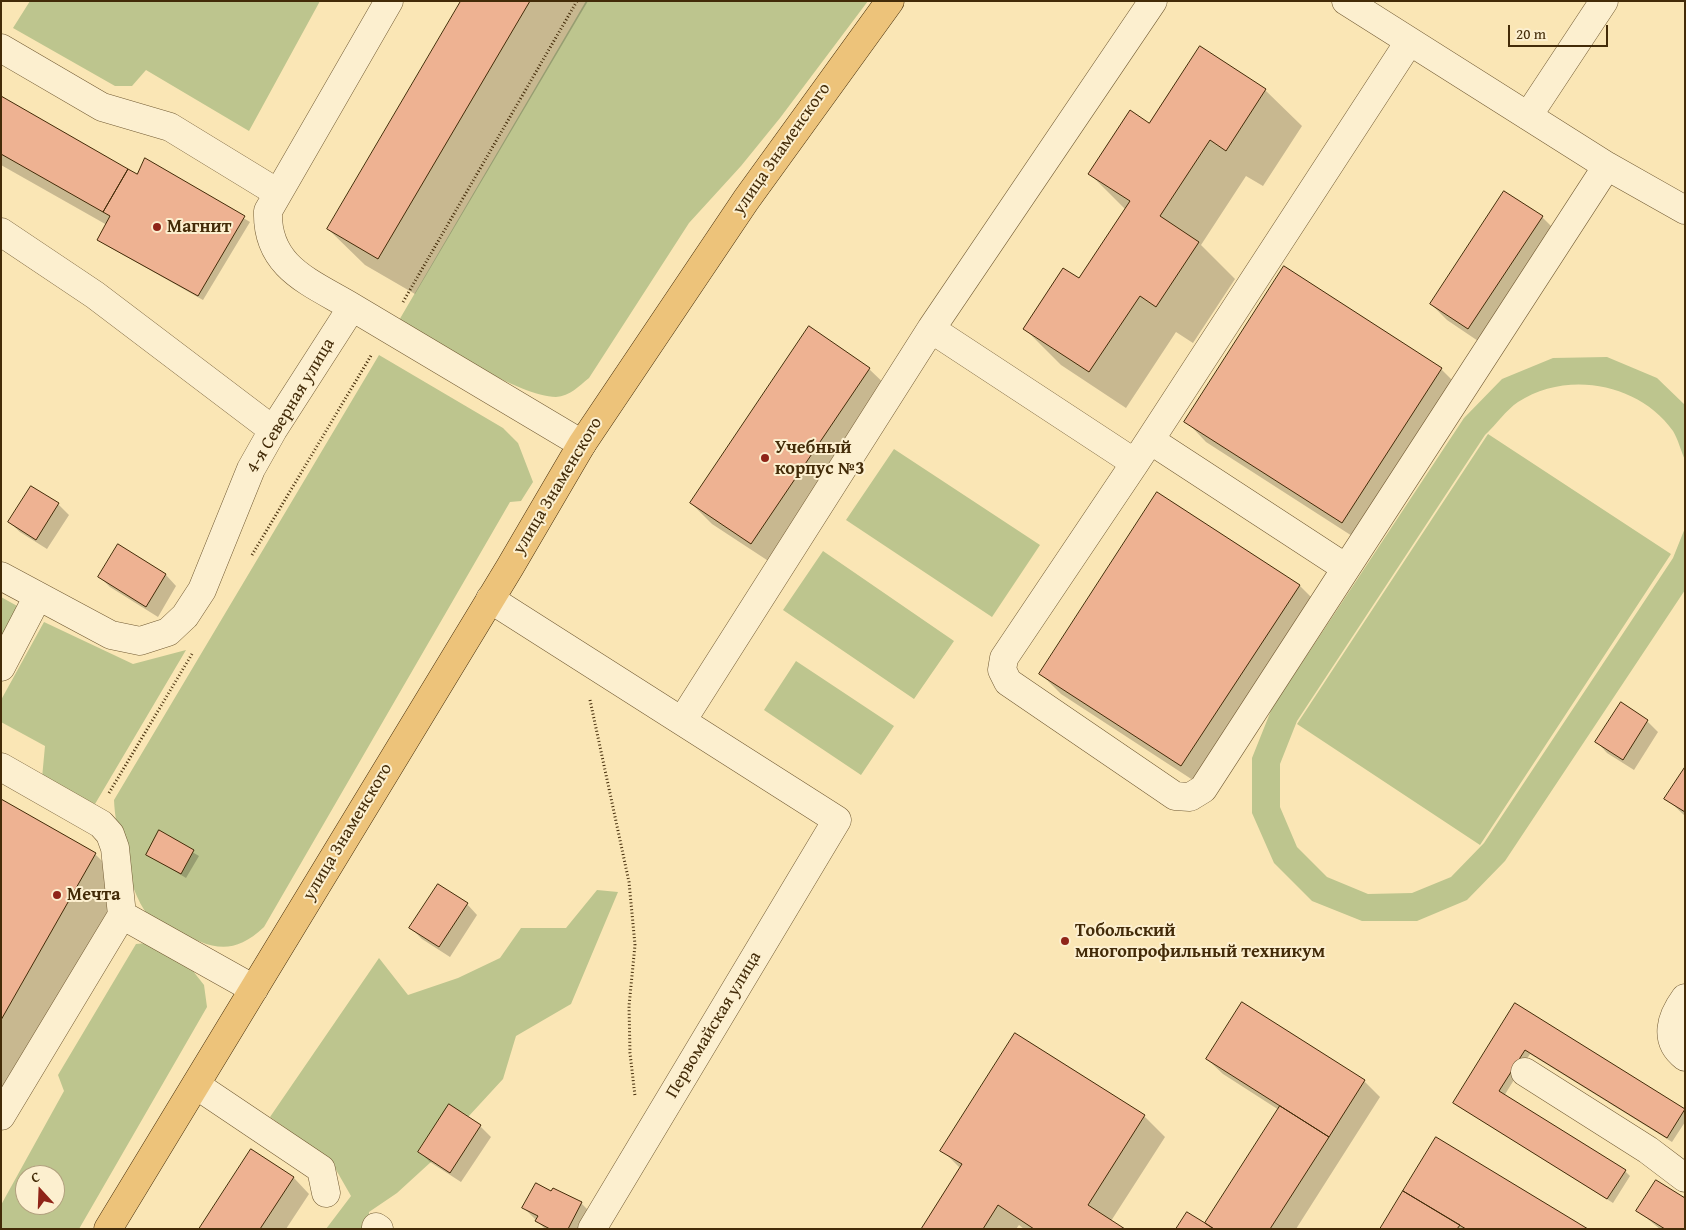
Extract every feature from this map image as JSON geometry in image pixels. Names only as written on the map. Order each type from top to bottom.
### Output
[{"type":"main road","name":"улица Знаменского","points":[[196,1085],[582,444],[746,200],[890,1]]},
{"type":"main road","points":[[108,1229],[196,1085]]},
{"type":"street","points":[[389,1],[268,211],[268,228],[272,244],[284,264],[299,276],[582,444]]},
{"type":"street","points":[[490,598],[682,721],[931,329],[1153,1]]},
{"type":"street","points":[[1346,1],[1607,166],[1685,210]]},
{"type":"street","points":[[1528,116],[1604,1]]},
{"type":"street","points":[[1409,42],[1150,440],[1004,658],[1002,670],[1008,682],[1175,796],[1190,797],[1203,789],[1607,166]]},
{"type":"street","points":[[1,48],[102,107],[170,127],[278,193]]},
{"type":"street","points":[[1,232],[95,295],[273,430]]},
{"type":"street","name":"4-я Северная улица","points":[[1,576],[111,635],[140,642],[168,632],[186,616],[202,590],[248,478],[273,430],[352,307]]},
{"type":"street","points":[[931,329],[1135,462]]},
{"type":"street","points":[[1150,440],[1346,568]]},
{"type":"street","points":[[1,666],[38,596]]},
{"type":"street","name":"Первомайская улица","points":[[592,1229],[837,820],[682,721]]},
{"type":"street","points":[[1,767],[102,824],[110,834],[115,848],[122,914],[1,1116]]},
{"type":"street","points":[[122,914],[254,990]]},
{"type":"street","points":[[1685,998],[1675,1011],[1670,1031],[1676,1049],[1685,1057]]},
{"type":"street","points":[[1525,1072],[1648,1150],[1685,1178]]},
{"type":"street","points":[[196,1085],[321,1169],[326,1193]]},
{"type":"path","points":[[400,306],[577,1]]},
{"type":"path","points":[[581,655],[629,882],[635,945],[629,1006],[630,1053],[636,1099]]},
{"type":"green space","points":[[30,1],[320,1],[249,131],[146,70],[132,86],[115,86],[13,28]]},
{"type":"green space","points":[[586,1],[868,1],[780,118],[741,166],[689,223],[589,378],[570,393],[556,397],[540,395],[521,388],[477,367],[398,322]]},
{"type":"green space","points":[[379,355],[503,428],[518,443],[533,482],[521,501],[510,502],[264,927],[241,943],[220,947],[210,945],[159,923],[147,914],[134,890],[124,859],[117,827],[114,800]]},
{"type":"green space","points":[[1607,357],[1657,378],[1685,405],[1685,460],[1673,431],[1659,415],[1641,402],[1622,392],[1601,386],[1580,384],[1558,386],[1537,392],[1509,409],[1485,435],[1297,721],[1280,764],[1280,807],[1297,847],[1327,877],[1368,894],[1412,893],[1451,877],[1484,843],[1673,558],[1685,528],[1685,590],[1505,861],[1467,900],[1417,921],[1362,921],[1312,901],[1274,863],[1252,813],[1252,758],[1272,708],[1464,418],[1502,379],[1553,358]]},
{"type":"green space","points":[[1488,434],[1671,554],[1480,845],[1297,724]]},
{"type":"green space","points":[[894,449],[1040,545],[992,617],[846,520]]},
{"type":"green space","points":[[823,551],[954,641],[914,699],[783,610]]},
{"type":"green space","points":[[1,597],[19,607],[1,641]]},
{"type":"green space","points":[[44,622],[133,664],[186,650],[95,804],[42,778],[45,746],[1,722],[1,700]]},
{"type":"green space","points":[[796,661],[894,726],[861,775],[764,710]]},
{"type":"green space","points":[[597,890],[618,892],[571,1004],[516,1036],[503,1079],[468,1117],[449,1105],[418,1151],[432,1161],[397,1193],[369,1212],[369,1229],[326,1229],[351,1196],[331,1161],[270,1117],[379,958],[408,995],[458,978],[500,958],[521,928],[566,928]]},
{"type":"green space","points":[[146,943],[193,971],[204,985],[207,1007],[79,1229],[1,1229],[1,1205],[15,1180],[15,1215],[65,1215],[65,1165],[23,1165],[64,1091],[58,1075],[136,944]]},
{"type":"building","points":[[461,1],[530,1],[378,259],[327,229]]},
{"type":"building","points":[[1200,46],[1266,89],[1226,151],[1210,140],[1160,216],[1199,242],[1156,307],[1140,296],[1089,372],[1023,329],[1063,268],[1079,278],[1130,201],[1088,174],[1130,110],[1149,123]]},
{"type":"building","points":[[1,96],[128,169],[103,212],[1,154]]},
{"type":"building","points":[[145,158],[245,216],[198,296],[97,240],[110,216],[103,212],[128,169],[137,174]]},
{"type":"building","points":[[1504,191],[1543,216],[1468,329],[1430,304]]},
{"type":"building","points":[[1284,266],[1442,368],[1342,523],[1184,422]]},
{"type":"building","name":"Учебный корпус №3","points":[[809,326],[870,368],[751,544],[690,503]]},
{"type":"building","points":[[31,486],[59,503],[36,540],[8,522]]},
{"type":"building","points":[[1157,492],[1300,585],[1181,766],[1039,674]]},
{"type":"building","points":[[118,544],[166,574],[146,607],[98,577]]},
{"type":"building","points":[[1621,702],[1648,720],[1623,760],[1595,742]]},
{"type":"building","points":[[1685,767],[1685,812],[1664,799]]},
{"type":"building","points":[[1,799],[96,853],[1,1020]]},
{"type":"building","points":[[159,830],[194,850],[181,874],[146,855]]},
{"type":"building","points":[[438,884],[468,903],[439,947],[409,928]]},
{"type":"building","points":[[1242,1002],[1365,1080],[1329,1137],[1206,1059]]},
{"type":"building","points":[[1515,1003],[1685,1109],[1667,1138],[1525,1050],[1499,1091],[1626,1170],[1607,1199],[1453,1103]]},
{"type":"building","points":[[1015,1033],[1145,1115],[1088,1205],[1125,1229],[1034,1229],[998,1205],[983,1229],[921,1229],[962,1164],[940,1151]]},
{"type":"building","points":[[449,1104],[481,1125],[450,1173],[418,1152]]},
{"type":"building","points":[[1280,1106],[1329,1137],[1270,1229],[1214,1229],[1205,1223]]},
{"type":"building","points":[[1436,1137],[1588,1229],[1466,1229],[1403,1191]]},
{"type":"building","points":[[251,1149],[294,1177],[260,1229],[199,1229]]},
{"type":"building","points":[[1656,1180],[1685,1198],[1685,1229],[1665,1229],[1636,1211]]},
{"type":"building","points":[[536,1183],[551,1191],[553,1188],[582,1202],[568,1229],[550,1229],[535,1221],[538,1216],[522,1208]]},
{"type":"building","points":[[1403,1191],[1460,1225],[1457,1229],[1380,1229]]},
{"type":"building","points":[[1187,1212],[1205,1223],[1214,1229],[1176,1229]]},
{"type":"place","name":"Магнит","points":[[157,227]]},
{"type":"place","name":"Учебный корпус №3","points":[[765,458]]},
{"type":"place","name":"Мечта","points":[[57,895]]},
{"type":"place","name":"Тобольский многопрофильный техникум","points":[[1065,941]]}]
